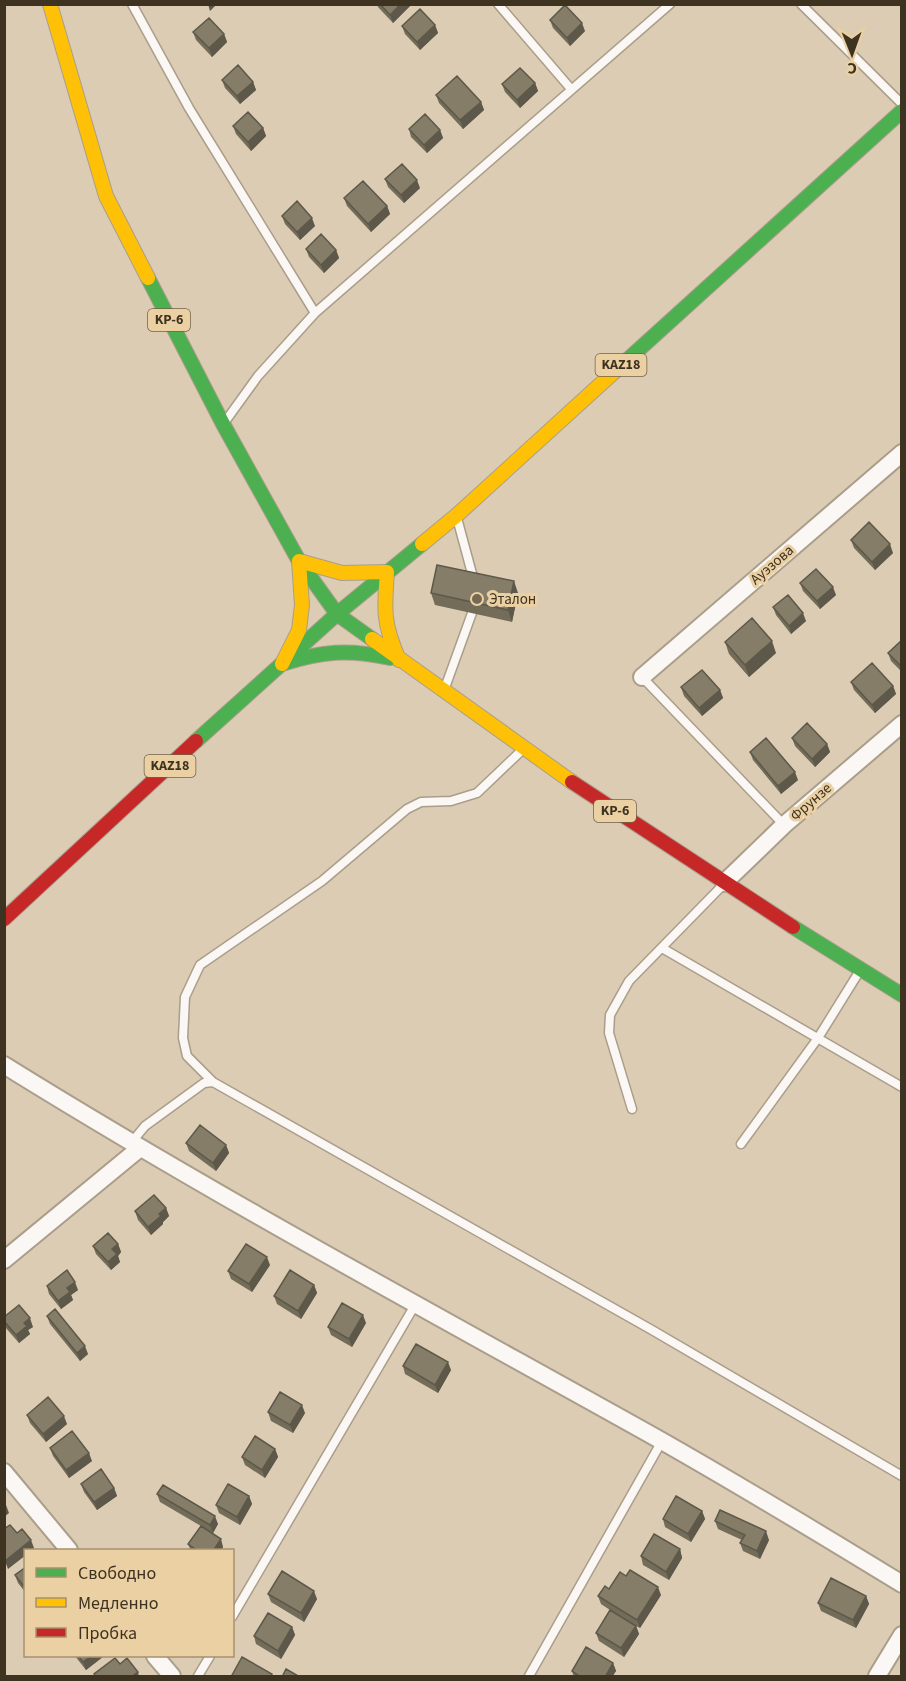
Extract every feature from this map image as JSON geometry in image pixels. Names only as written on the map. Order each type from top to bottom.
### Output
[{"type":"main road","name":"KP-6","points":[[50,4],[106,196],[223,424],[299,561],[337,614],[524,749],[724,883],[902,995]]},
{"type":"main road","name":"KAZ18","points":[[4,918],[337,614],[457,515],[902,111]]},
{"type":"main road","points":[[282,664],[299,630],[302,605],[299,561],[324,571],[346,574],[387,572],[384,613],[388,635],[399,660]]},
{"type":"main road","points":[[282,664],[315,653],[335,650],[359,651],[399,660]]},
{"type":"street","name":"Ауэзова","points":[[642,677],[902,453]]},
{"type":"street","name":"Фрунзе","points":[[724,883],[784,825],[902,724]]},
{"type":"street","points":[[4,1065],[135,1146],[415,1305],[662,1441],[902,1584]]},
{"type":"street","points":[[4,1260],[135,1146]]},
{"type":"street","points":[[4,1472],[67,1549]]},
{"type":"street","points":[[877,1677],[902,1635]]},
{"type":"street","points":[[156,1657],[172,1677]]},
{"type":"lane","points":[[132,4],[189,108],[315,313]]},
{"type":"lane","points":[[498,4],[571,89]]},
{"type":"lane","points":[[223,424],[258,376],[315,313],[670,4]]},
{"type":"lane","points":[[801,4],[902,104]]},
{"type":"lane","points":[[457,515],[475,584]]},
{"type":"lane","points":[[444,691],[472,613]]},
{"type":"lane","points":[[642,677],[784,825]]},
{"type":"lane","points":[[524,749],[477,793],[451,801],[421,802],[407,809],[322,881],[200,965],[185,997],[183,1038],[188,1056],[213,1082],[652,1330],[902,1476]]},
{"type":"lane","points":[[632,1109],[609,1034],[610,1015],[629,981],[724,883]]},
{"type":"lane","points":[[662,948],[902,1087]]},
{"type":"lane","points":[[741,1144],[818,1038],[861,969]]},
{"type":"lane","points":[[135,1146],[146,1126],[204,1083],[213,1082]]},
{"type":"lane","points":[[234,1614],[415,1305]]},
{"type":"lane","points":[[529,1677],[662,1441]]},
{"type":"lane","points":[[198,1677],[209,1657]]},
{"type":"building","points":[[380,4],[401,4],[390,15]]},
{"type":"building","points":[[565,5],[582,23],[567,38],[550,20]]},
{"type":"building","points":[[420,9],[435,25],[417,42],[402,26]]},
{"type":"building","points":[[209,18],[224,34],[209,48],[193,32]]},
{"type":"building","points":[[238,65],[253,82],[237,96],[222,80]]},
{"type":"building","points":[[520,68],[535,83],[517,100],[502,84]]},
{"type":"building","points":[[457,76],[481,102],[460,120],[436,95]]},
{"type":"building","points":[[248,112],[263,128],[248,142],[233,126]]},
{"type":"building","points":[[425,114],[440,130],[424,145],[409,129]]},
{"type":"building","points":[[402,164],[417,180],[401,195],[385,179]]},
{"type":"building","points":[[363,181],[387,206],[368,224],[344,198]]},
{"type":"building","points":[[297,201],[312,218],[297,232],[282,216]]},
{"type":"building","points":[[321,234],[336,250],[321,265],[306,249]]},
{"type":"building","points":[[869,522],[890,544],[872,562],[851,540]]},
{"type":"building","points":[[437,565],[514,581],[508,610],[431,593]]},
{"type":"building","points":[[816,569],[833,587],[817,601],[800,583]]},
{"type":"building","points":[[788,595],[803,613],[789,626],[773,607]]},
{"type":"building","points":[[752,618],[772,641],[745,665],[725,642]]},
{"type":"building","points":[[902,640],[902,667],[888,653]]},
{"type":"building","points":[[872,663],[893,686],[872,705],[851,682]]},
{"type":"building","points":[[702,670],[720,690],[699,708],[681,687]]},
{"type":"building","points":[[807,723],[827,744],[812,759],[792,738]]},
{"type":"building","points":[[766,738],[795,772],[778,786],[750,752]]},
{"type":"building","points":[[200,1125],[226,1145],[213,1163],[186,1143]]},
{"type":"building","points":[[154,1195],[166,1208],[159,1214],[161,1216],[148,1227],[135,1211]]},
{"type":"building","points":[[108,1233],[118,1244],[112,1249],[117,1254],[108,1262],[93,1246]]},
{"type":"building","points":[[246,1244],[267,1257],[249,1284],[228,1271]]},
{"type":"building","points":[[67,1270],[75,1282],[67,1288],[70,1292],[58,1301],[47,1286]]},
{"type":"building","points":[[290,1270],[314,1285],[298,1311],[274,1296]]},
{"type":"building","points":[[342,1303],[363,1315],[349,1339],[328,1327]]},
{"type":"building","points":[[19,1305],[30,1318],[24,1323],[27,1326],[16,1335],[4,1321],[4,1317]]},
{"type":"building","points":[[55,1309],[85,1346],[77,1353],[47,1316]]},
{"type":"building","points":[[416,1344],[448,1362],[435,1385],[403,1366]]},
{"type":"building","points":[[280,1392],[302,1405],[290,1425],[268,1412]]},
{"type":"building","points":[[48,1397],[64,1416],[43,1434],[27,1415]]},
{"type":"building","points":[[72,1431],[89,1453],[66,1470],[50,1448]]},
{"type":"building","points":[[255,1436],[275,1449],[262,1470],[242,1457]]},
{"type":"building","points":[[101,1469],[114,1488],[94,1502],[81,1484]]},
{"type":"building","points":[[228,1484],[249,1496],[237,1517],[216,1505]]},
{"type":"building","points":[[163,1485],[215,1516],[210,1525],[157,1494]]},
{"type":"building","points":[[676,1496],[702,1511],[688,1534],[663,1519]]},
{"type":"building","points":[[720,1510],[766,1531],[757,1551],[740,1543],[745,1535],[715,1521]]},
{"type":"building","points":[[10,1525],[17,1533],[22,1529],[31,1540],[5,1561],[4,1529]]},
{"type":"building","points":[[201,1526],[221,1539],[214,1549],[195,1549],[188,1544]]},
{"type":"building","points":[[654,1534],[680,1549],[666,1572],[641,1556]]},
{"type":"building","points":[[24,1568],[24,1586],[15,1575]]},
{"type":"building","points":[[630,1570],[658,1587],[637,1620],[598,1596],[605,1586],[609,1589],[620,1572],[626,1576]]},
{"type":"building","points":[[282,1571],[314,1591],[301,1613],[268,1594]]},
{"type":"building","points":[[831,1578],[866,1596],[853,1620],[818,1603]]},
{"type":"building","points":[[610,1610],[636,1626],[621,1648],[596,1633]]},
{"type":"building","points":[[268,1613],[292,1627],[278,1651],[254,1636]]},
{"type":"building","points":[[586,1647],[613,1663],[605,1677],[581,1677],[572,1671]]},
{"type":"building","points":[[79,1657],[90,1657],[83,1662]]},
{"type":"building","points":[[242,1657],[272,1674],[271,1677],[231,1677]]},
{"type":"building","points":[[115,1658],[120,1664],[127,1658],[138,1672],[131,1677],[96,1677],[94,1674]]},
{"type":"building","points":[[286,1669],[300,1677],[282,1677]]},
{"type":"traffic: fast","points":[[614,372],[902,111]]},
{"type":"traffic: fast","points":[[148,278],[223,424],[299,561],[337,614],[372,639]]},
{"type":"traffic: fast","points":[[196,741],[337,614],[422,544]]},
{"type":"traffic: fast","points":[[282,664],[310,656],[335,653],[361,653],[390,658]]},
{"type":"traffic: fast","points":[[793,927],[902,995]]},
{"type":"traffic: slow","points":[[50,4],[106,196],[148,278]]},
{"type":"traffic: slow","points":[[422,544],[614,372]]},
{"type":"traffic: slow","points":[[282,664],[299,630],[302,605],[299,561],[342,573],[387,572],[385,597],[387,626],[399,660]]},
{"type":"traffic: slow","points":[[372,639],[572,782]]},
{"type":"traffic: jam","points":[[4,919],[196,741]]},
{"type":"traffic: jam","points":[[572,782],[793,927]]},
{"type":"place","name":"Эталон","points":[[477,599]]}]
